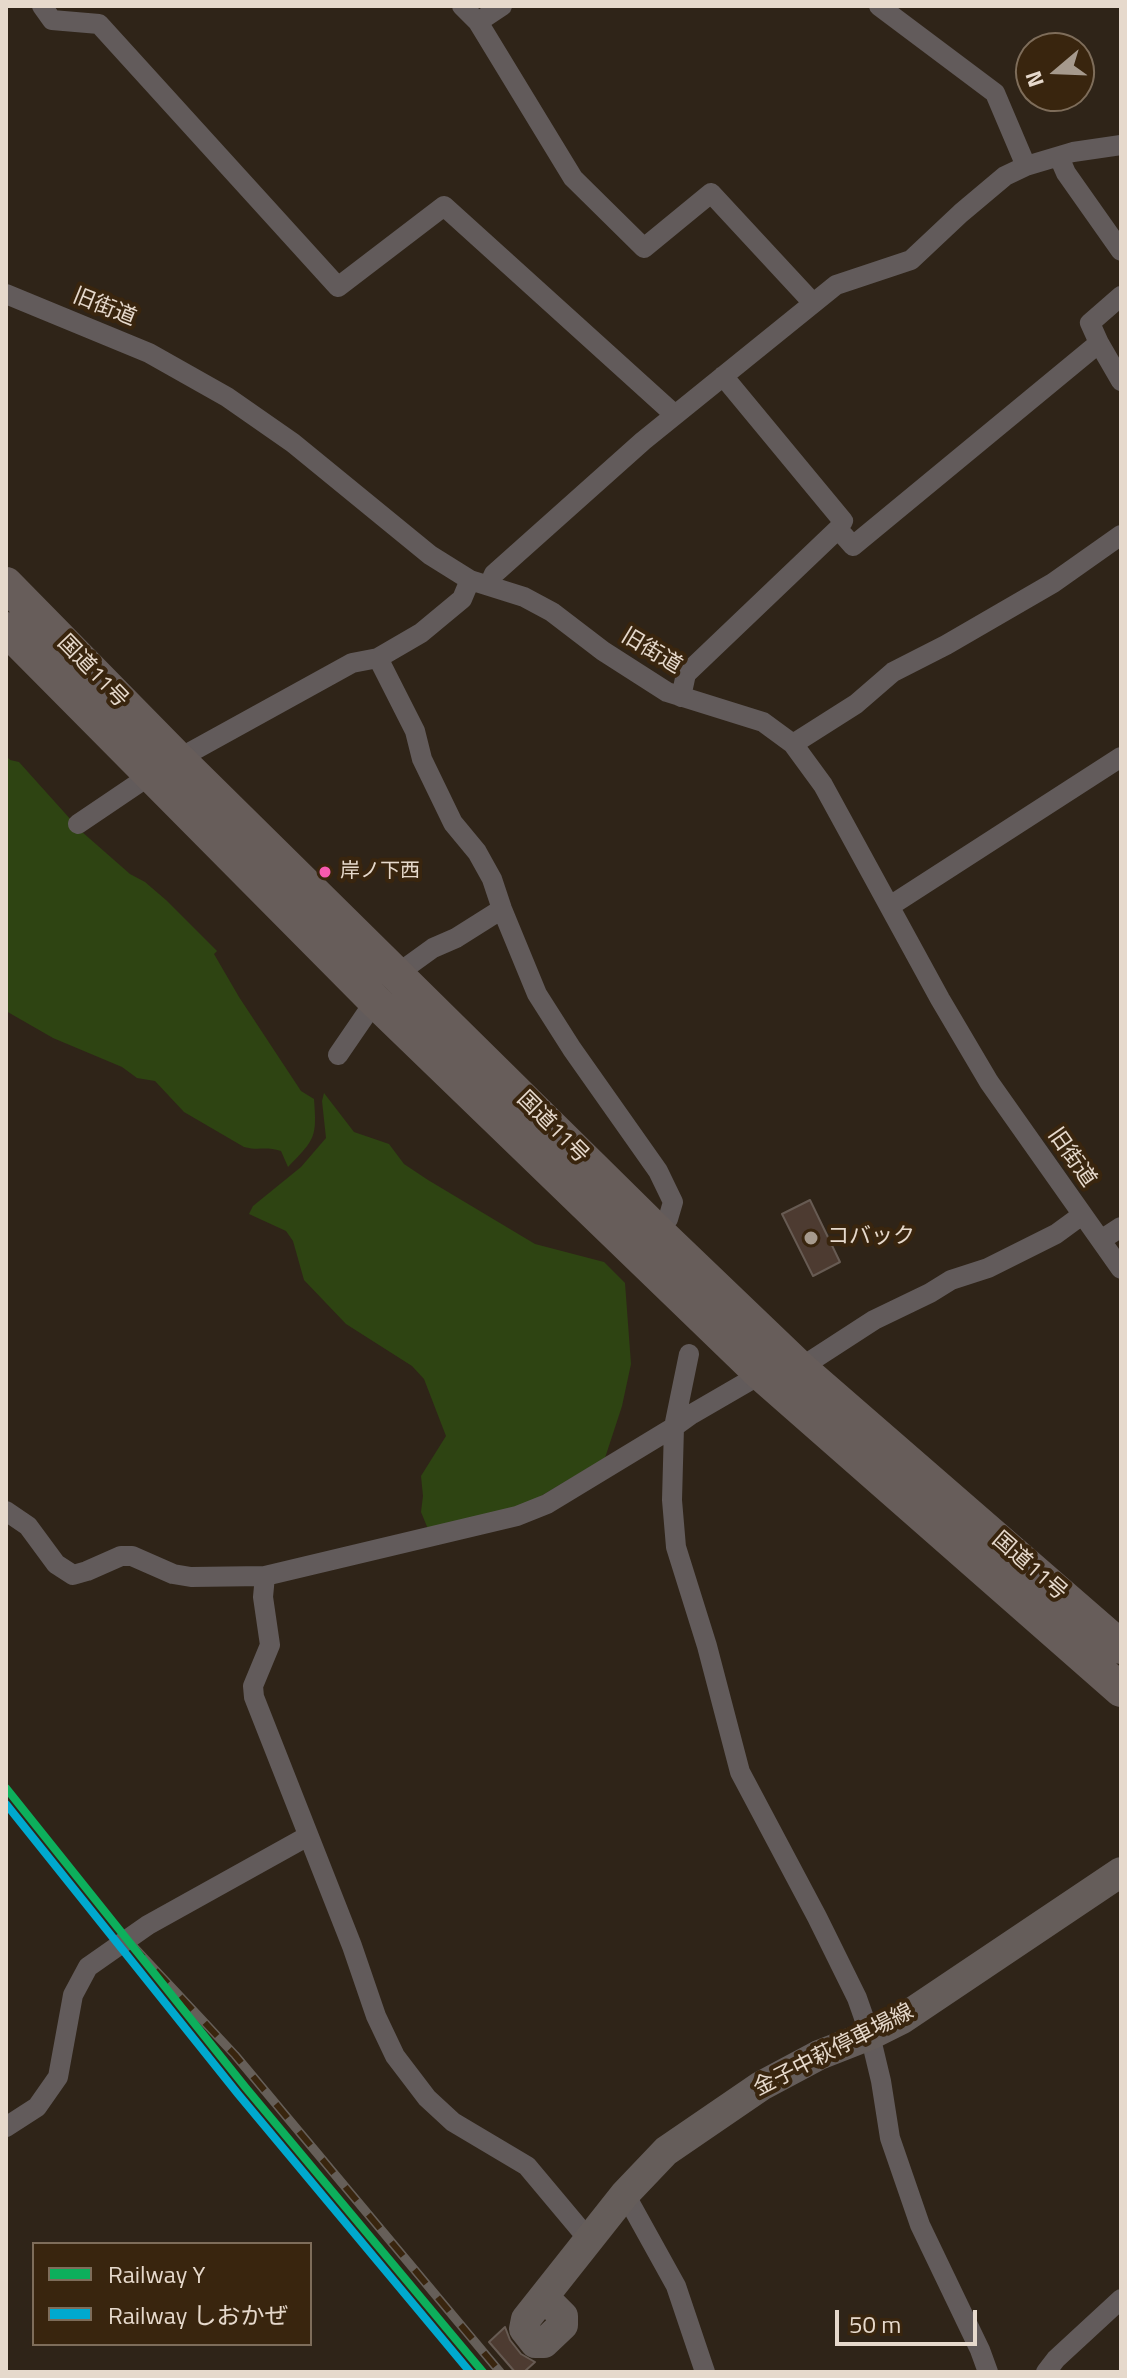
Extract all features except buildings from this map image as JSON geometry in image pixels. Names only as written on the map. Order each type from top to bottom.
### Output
[{"type":"highway","name":"国道11号","points":[[6,584],[375,1001],[761,1374],[1121,1690]]},
{"type":"highway","name":"国道11号","points":[[6,629],[397,974],[800,1368],[1121,1647]]},
{"type":"main road","name":"金子中萩停車場線","points":[[544,2297],[625,2194],[666,2151],[761,2086],[819,2055],[902,2019],[1121,1872]]},
{"type":"street","points":[[42,6],[52,20],[99,24],[338,287],[444,206],[675,415]]},
{"type":"street","points":[[462,6],[478,22],[573,178],[644,248],[711,193],[813,303]]},
{"type":"street","points":[[478,22],[502,6]]},
{"type":"street","points":[[879,6],[995,93],[1026,166]]},
{"type":"street","points":[[78,824],[165,767],[352,663],[378,658],[421,633],[494,574],[643,441],[836,285],[911,260],[1005,176],[1026,166],[1073,152],[1121,145]]},
{"type":"street","points":[[1059,157],[1066,173],[1121,251]]},
{"type":"street","name":"旧街道","points":[[6,294],[149,353],[227,397],[293,443],[430,555],[480,583],[524,597],[552,612],[603,651],[667,692],[763,722],[793,744],[823,785],[989,1082],[1121,1269]]},
{"type":"street","points":[[1121,296],[1090,323],[1121,381]]},
{"type":"street","points":[[838,529],[853,546],[1099,343]]},
{"type":"street","points":[[681,697],[686,674],[843,521],[723,376]]},
{"type":"street","points":[[793,744],[856,704],[893,672],[1053,583],[1121,535]]},
{"type":"street","points":[[378,658],[415,731],[422,759],[453,823],[477,852],[492,879],[537,994],[658,1171],[673,1202],[668,1219],[656,1230]]},
{"type":"street","points":[[890,906],[1121,757]]},
{"type":"street","points":[[397,974],[433,948],[456,938],[502,909]]},
{"type":"street","points":[[338,1055],[375,1001]]},
{"type":"street","points":[[6,1511],[28,1526],[56,1564],[73,1575],[121,1556],[132,1556],[173,1574],[191,1577],[265,1576],[517,1516],[547,1504],[761,1374],[800,1368],[874,1320],[951,1280],[988,1268],[1056,1234],[1082,1215]]},
{"type":"street","points":[[1101,1240],[1121,1227]]},
{"type":"street","points":[[689,1354],[674,1427],[672,1500],[676,1547],[707,1646],[740,1772],[857,1998],[881,2081],[890,2138],[920,2225],[988,2372]]},
{"type":"street","points":[[265,1576],[263,1597],[270,1645],[253,1686],[254,1697],[352,1946],[376,2016],[395,2056],[427,2098],[453,2122],[527,2166],[589,2240]]},
{"type":"street","points":[[6,2127],[37,2107],[58,2077],[73,1995],[88,1967],[148,1925],[308,1836]]},
{"type":"street","points":[[625,2194],[676,2286],[705,2372]]},
{"type":"street","points":[[1046,2372],[1121,2299]]},
{"type":"green space","points":[[6,756],[19,762],[81,831],[130,874],[166,900],[217,951],[214,954],[239,997],[301,1091],[314,1099],[312,1137],[288,1167],[281,1151],[244,1147],[184,1112],[155,1081],[137,1078],[122,1067],[53,1038],[6,1011]]},
{"type":"green space","points":[[324,1093],[354,1132],[389,1144],[404,1164],[428,1180],[535,1244],[604,1262],[625,1283],[631,1364],[622,1406],[605,1458],[524,1506],[428,1529],[421,1512],[421,1476],[446,1436],[424,1379],[412,1366],[346,1324],[304,1280],[293,1241],[286,1231],[249,1214],[253,1206],[301,1167],[326,1138]]},
{"type":"railway","points":[[131,1944],[235,2055],[500,2372]]},
{"type":"rail line","name":"Y","points":[[6,1788],[246,2088],[483,2372]]},
{"type":"rail line","name":"しおかぜ","points":[[6,1804],[238,2094],[470,2372]]},
{"type":"place","name":"岸ノ下西","points":[[325,872]]},
{"type":"place","name":"コバック","points":[[811,1238]]}]
